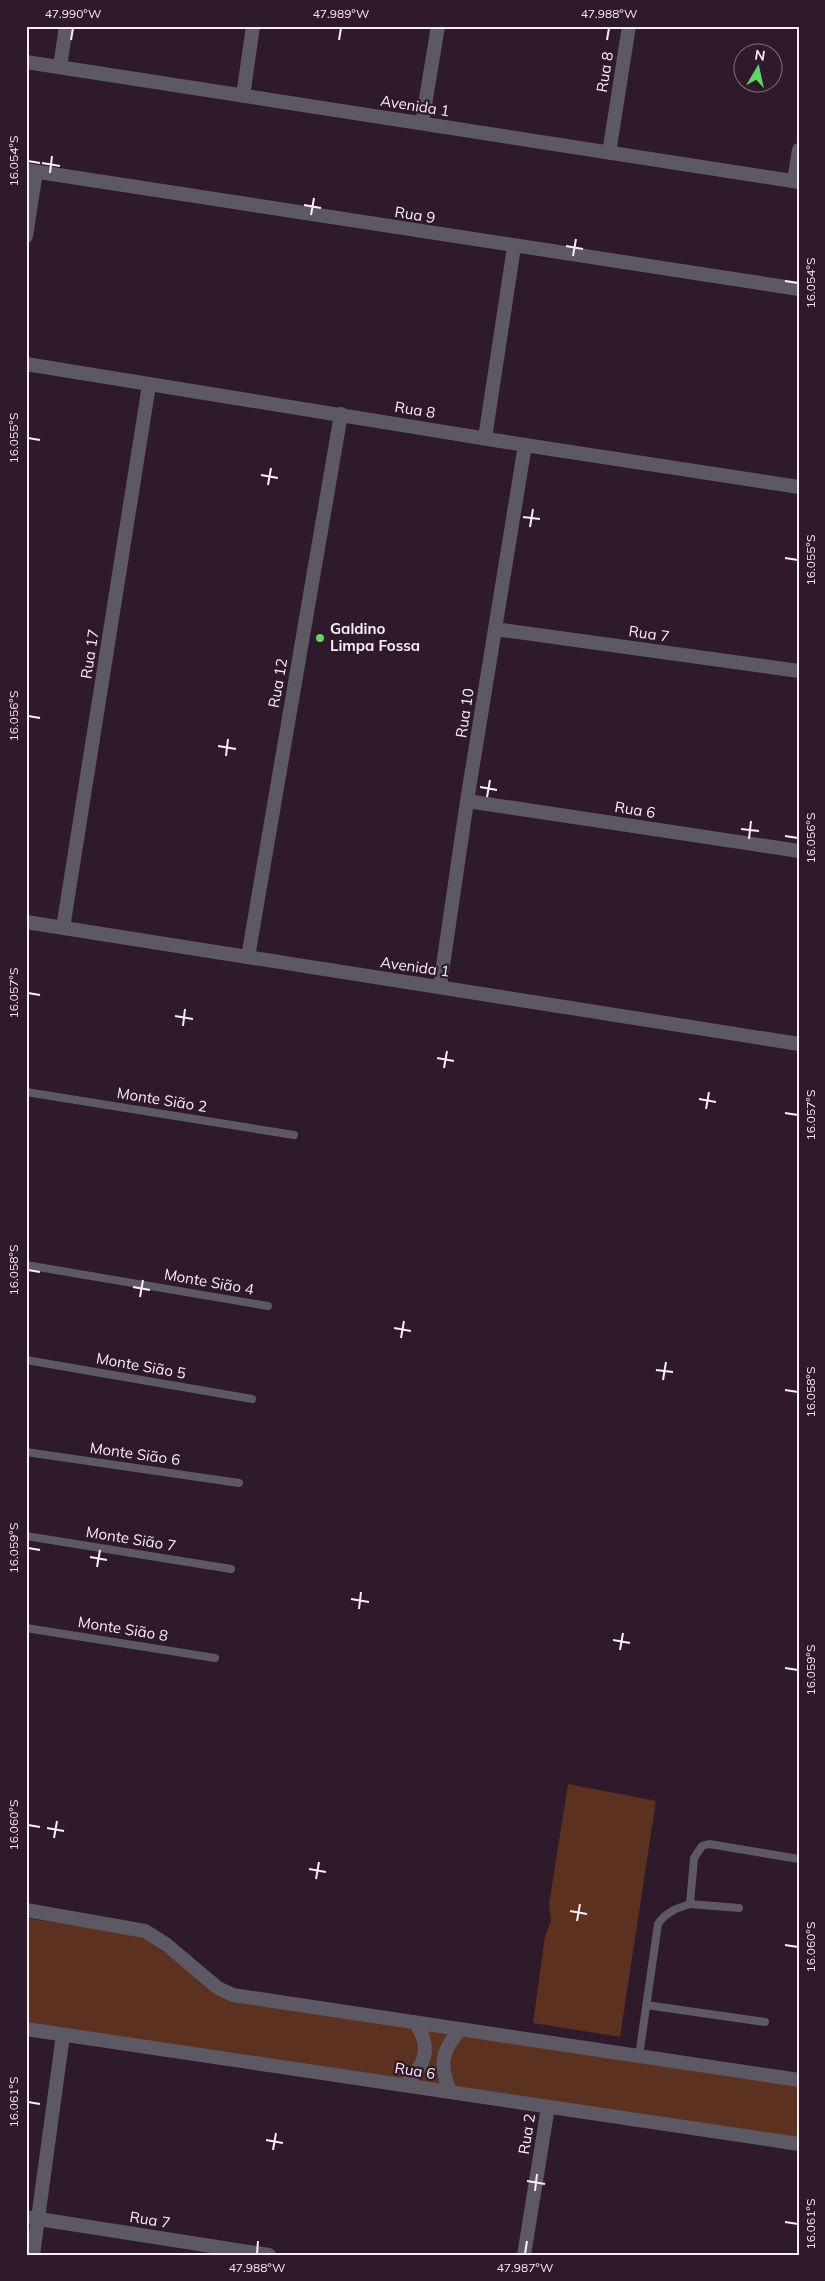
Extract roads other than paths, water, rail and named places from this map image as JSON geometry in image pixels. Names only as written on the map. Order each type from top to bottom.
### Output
[{"type":"street","points":[[60,67],[66,26]]},
{"type":"street","points":[[243,96],[253,26]]},
{"type":"street","points":[[422,123],[438,26]]},
{"type":"street","name":"Rua 8","points":[[609,153],[629,26]]},
{"type":"street","name":"Avenida 1","points":[[26,62],[796,181]]},
{"type":"street","points":[[796,181],[799,150]]},
{"type":"street","points":[[26,236],[31,171]]},
{"type":"street","name":"Rua 9","points":[[31,171],[799,290]]},
{"type":"street","points":[[485,438],[514,247]]},
{"type":"street","name":"Rua 8","points":[[26,364],[525,445],[799,487]]},
{"type":"street","name":"Rua 17","points":[[63,928],[149,385]]},
{"type":"street","name":"Rua 12","points":[[248,957],[341,414]]},
{"type":"street","name":"Rua 10","points":[[440,986],[467,801],[525,445]]},
{"type":"street","name":"Rua 7","points":[[495,629],[799,671]]},
{"type":"street","name":"Rua 6","points":[[467,801],[799,851]]},
{"type":"street","name":"Avenida 1","points":[[26,922],[799,1044]]},
{"type":"street","points":[[26,1910],[145,1931],[167,1945],[218,1988],[232,1995],[799,2080]]},
{"type":"street","points":[[404,2085],[420,2070],[425,2053],[424,2036],[415,2022]]},
{"type":"street","name":"Rua 6","points":[[26,2029],[799,2144]]},
{"type":"street","points":[[450,2092],[442,2063],[447,2046],[461,2029]]},
{"type":"street","points":[[33,2255],[33,2218],[63,2035]]},
{"type":"street","name":"Rua 2","points":[[524,2255],[548,2108]]},
{"type":"street","name":"Rua 7","points":[[33,2218],[270,2255]]},
{"type":"lane","name":"Monte Sião 2","points":[[26,1092],[294,1135]]},
{"type":"lane","name":"Monte Sião 4","points":[[26,1265],[268,1306]]},
{"type":"lane","name":"Monte Sião 5","points":[[26,1360],[252,1399]]},
{"type":"lane","name":"Monte Sião 6","points":[[26,1452],[239,1483]]},
{"type":"lane","name":"Monte Sião 7","points":[[26,1536],[231,1569]]},
{"type":"lane","name":"Monte Sião 8","points":[[26,1628],[215,1658]]},
{"type":"lane","points":[[690,1904],[694,1858],[702,1846],[709,1844],[799,1859]]},
{"type":"lane","points":[[638,2056],[658,1924],[663,1916],[675,1909],[690,1904],[739,1908]]},
{"type":"lane","points":[[646,2005],[765,2022]]},
{"type":"place","name":"Galdino Limpa Fossa","points":[[320,638]]}]
